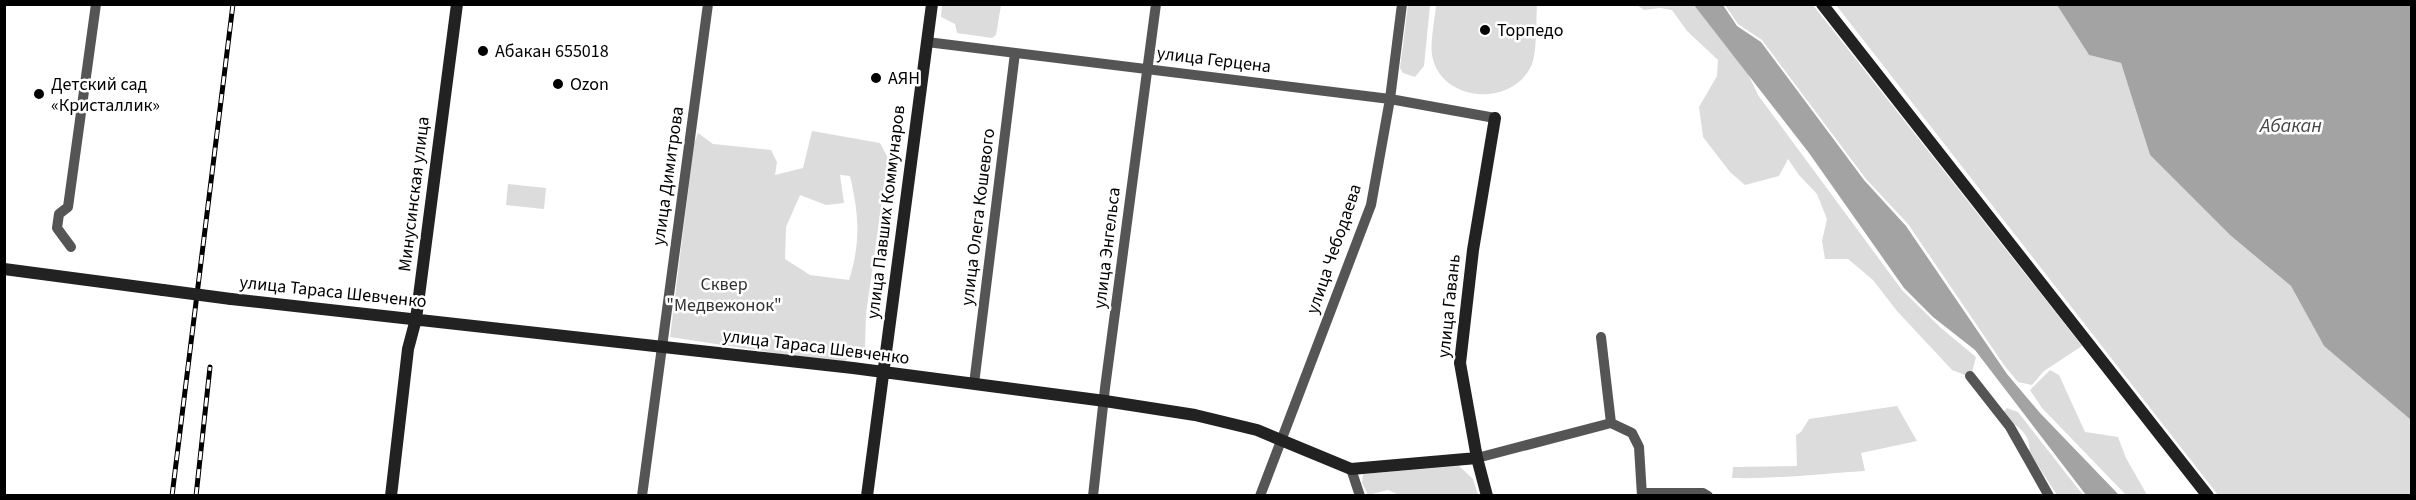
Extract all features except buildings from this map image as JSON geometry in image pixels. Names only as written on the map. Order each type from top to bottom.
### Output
[{"type":"street","points":[[71,247],[57,228],[59,214],[68,207],[96,4]]},
{"type":"street","name":"Минусинская улица","points":[[391,495],[408,350],[416,318],[457,4]]},
{"type":"street","name":"улица Димитрова","points":[[642,495],[708,4]]},
{"type":"street","name":"улица Павших Коммунаров","points":[[867,495],[932,4]]},
{"type":"street","name":"улица Энгельса","points":[[1094,495],[1156,4]]},
{"type":"street","name":"улица Чебодаева","points":[[1260,495],[1371,205],[1390,99],[1402,4]]},
{"type":"street","points":[[1822,4],[2208,495]]},
{"type":"street","name":"улица Герцена","points":[[927,42],[1390,99],[1496,118]]},
{"type":"street","name":"улица Олега Кошевого","points":[[974,384],[1015,53]]},
{"type":"street","name":"улица Гавань","points":[[1488,495],[1477,458],[1460,363],[1473,250],[1496,118]]},
{"type":"street","name":"улица Тараса Шевченко","points":[[4,269],[231,299],[416,318],[1105,401],[1195,415],[1257,430],[1282,438],[1351,469],[1477,458],[1611,423]]},
{"type":"street","points":[[1600,337],[1611,423],[1632,433],[1639,447],[1643,494],[1703,493],[1708,495]]},
{"type":"street","points":[[1970,376],[2010,427],[2049,495]]},
{"type":"street","points":[[1351,469],[1360,495]]},
{"type":"green space","points":[[942,5],[1001,5],[996,35],[992,38],[957,33],[955,24],[941,17]]},
{"type":"green space","points":[[1408,5],[1430,5],[1424,66],[1415,77],[1403,73],[1400,68]]},
{"type":"green space","name":"Торпедо","points":[[1436,5],[1537,5],[1534,59],[1523,78],[1510,88],[1495,93],[1478,94],[1462,91],[1448,83],[1438,71],[1432,55]]},
{"type":"green space","points":[[1637,5],[1700,5],[1738,53],[1758,95],[1902,290],[1941,328],[1976,357],[1972,372],[1965,375],[1952,370],[1897,311],[1873,280],[1848,259],[1825,259],[1822,241],[1827,219],[1817,194],[1788,159],[1779,176],[1745,185],[1730,172],[1703,137],[1699,107],[1717,76],[1718,60],[1687,31],[1672,10],[1660,8],[1644,10]]},
{"type":"green space","points":[[1725,5],[1813,5],[2082,346],[2044,371],[2032,385],[2018,382],[1908,224],[1866,179],[1762,40],[1738,24]]},
{"type":"green space","points":[[1836,5],[2057,5],[2089,55],[2121,63],[2150,155],[2230,235],[2291,286],[2324,346],[2411,420],[2411,495],[2218,495]]},
{"type":"green space","name":"Сквер \"Медвежонок\"","points":[[812,131],[880,143],[888,158],[866,314],[865,347],[842,363],[670,337],[694,144],[698,133],[713,144],[771,150],[777,162],[775,175],[803,168]],"holes":[[[840,175],[850,176],[855,203],[857,240],[849,280],[810,275],[785,259],[786,227],[800,195],[826,205],[844,203]]]},
{"type":"green space","points":[[508,184],[546,188],[544,209],[506,205]]},
{"type":"green space","points":[[2050,370],[2059,375],[2085,432],[2118,437],[2126,458],[2147,495],[2126,495],[2042,408],[2030,390]]},
{"type":"green space","points":[[1897,406],[1917,441],[1861,453],[1865,471],[1732,478],[1733,467],[1797,466],[1796,435],[1801,432],[1809,419]]},
{"type":"green space","points":[[2007,408],[2018,412],[2083,495],[2057,495],[2029,452],[2026,436],[2015,424],[2005,419],[2003,412]]},
{"type":"green space","points":[[1459,466],[1473,479],[1478,495],[1399,495],[1388,490],[1368,495],[1362,483],[1363,474]]},
{"type":"water","points":[[1694,5],[1723,5],[1737,26],[1761,42],[1864,180],[1906,226],[2007,374],[2040,413],[2119,495],[2086,495],[1975,350],[1933,317],[1904,288],[1809,153]]},
{"type":"water","name":"Абакан","points":[[2057,5],[2411,5],[2411,420],[2324,346],[2291,286],[2230,235],[2150,155],[2121,63],[2089,55]]},
{"type":"railway","points":[[172,496],[233,4]]},
{"type":"railway","points":[[196,496],[210,367]]},
{"type":"place","name":"Торпедо","points":[[1485,30]]},
{"type":"place","name":"Абакан 655018","points":[[483,51]]},
{"type":"place","name":"АЯН","points":[[876,78]]},
{"type":"place","name":"Ozon","points":[[558,84]]},
{"type":"place","name":"Детский сад «Кристаллик»","points":[[39,94]]}]
